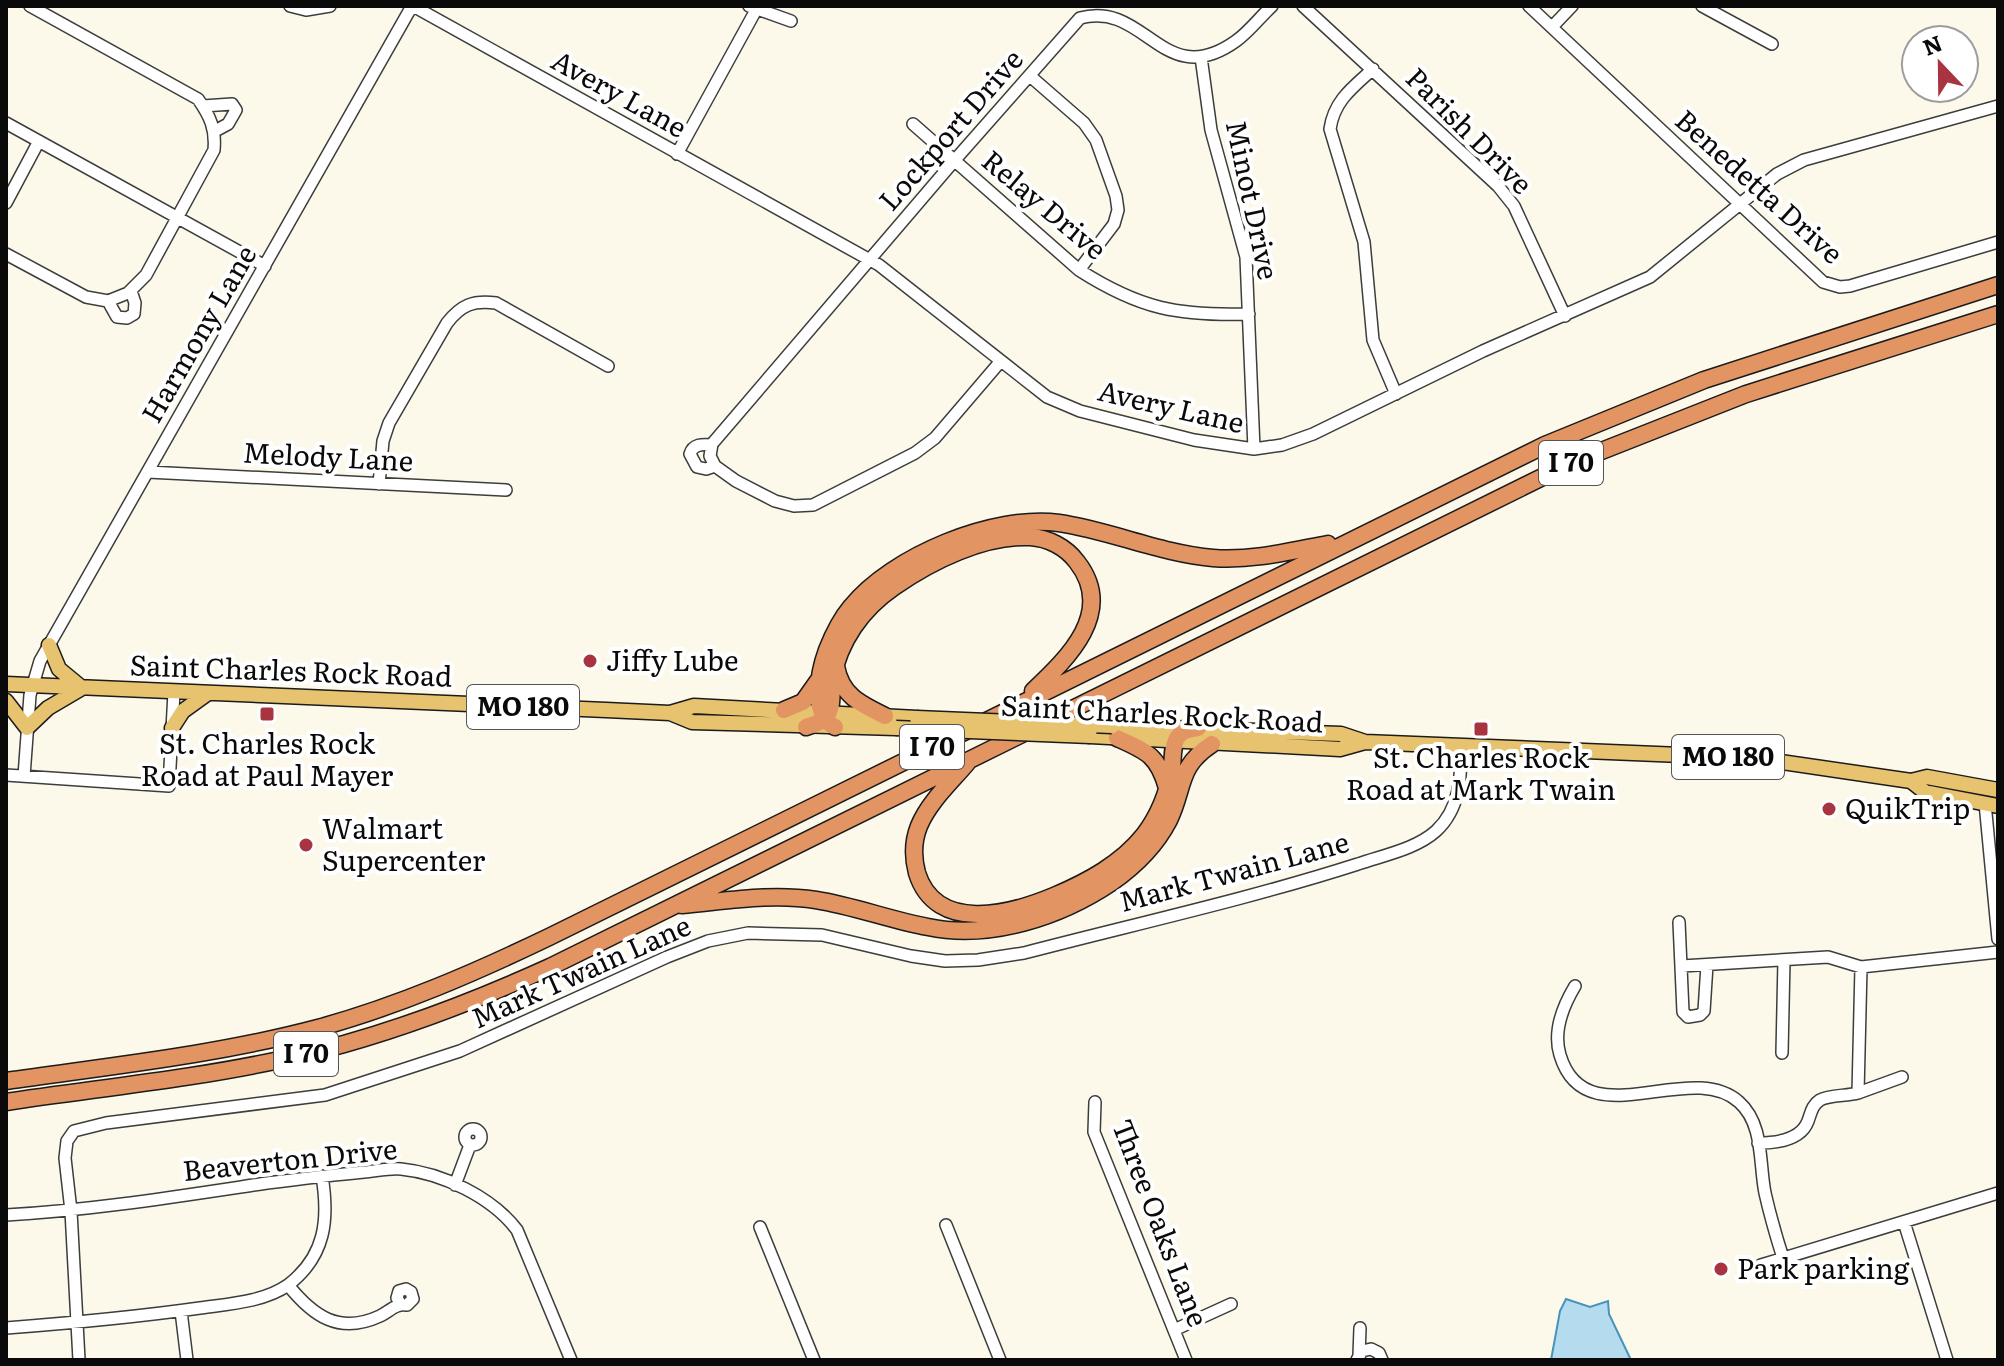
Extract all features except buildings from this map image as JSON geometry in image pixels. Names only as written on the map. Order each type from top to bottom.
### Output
[{"type":"highway","name":"I 70","points":[[6,1081],[224,1049],[316,1028],[406,1000],[491,965],[1545,445],[1660,397],[1790,351],[1998,285]]},
{"type":"highway","name":"I 70","points":[[6,1102],[284,1060],[420,1021],[507,986],[673,906],[1571,463],[1746,394],[1998,314]]},
{"type":"highway","points":[[784,710],[803,702],[820,676],[831,640],[845,615],[862,595],[909,561],[987,530],[1035,522],[1057,523],[1165,551],[1219,558],[1269,555],[1349,540]]},
{"type":"highway","points":[[827,718],[836,664],[847,637],[864,612],[882,595],[914,574],[970,549],[1012,539],[1041,538],[1064,549],[1082,568],[1088,583],[1091,609],[1088,623],[1074,648],[1019,704]]},
{"type":"highway","points":[[836,664],[839,679],[847,693],[890,722]]},
{"type":"highway","points":[[820,676],[827,718]]},
{"type":"highway","points":[[806,727],[827,718]]},
{"type":"highway","points":[[1178,736],[1198,728]]},
{"type":"highway","points":[[1114,732],[1153,757],[1167,789]]},
{"type":"highway","points":[[971,758],[926,812],[914,843],[914,863],[920,881],[931,897],[944,908],[974,915],[1025,907],[1078,885],[1122,858],[1142,837],[1161,806],[1178,736]]},
{"type":"highway","points":[[1178,736],[1183,777]]},
{"type":"highway","points":[[673,906],[786,897],[851,907],[952,931],[1004,927],[1059,910],[1084,898],[1130,868],[1145,854],[1168,822],[1192,758],[1212,744]]},
{"type":"main road","points":[[6,701],[27,728],[48,708],[82,688],[57,666],[49,645]]},
{"type":"main road","name":"Saint Charles Rock Road","points":[[6,684],[670,713],[694,706],[784,710],[827,718],[1090,736],[1114,732]]},
{"type":"main road","points":[[172,728],[182,712],[208,693]]},
{"type":"main road","name":"Saint Charles Rock Road","points":[[670,713],[692,722],[806,727]]},
{"type":"main road","name":"Saint Charles Rock Road","points":[[890,722],[917,718],[1178,736],[1212,744],[1340,749],[1365,742]]},
{"type":"main road","name":"Saint Charles Rock Road","points":[[1198,728],[1341,734],[1365,742],[1754,758],[1911,781],[1927,777],[1998,790]]},
{"type":"main road","name":"Saint Charles Rock Road","points":[[1911,781],[1925,792],[1992,805]]},
{"type":"street","points":[[6,254],[86,297],[108,301],[131,291],[146,275],[214,150],[215,131],[198,99],[30,6]]},
{"type":"street","points":[[290,6],[306,10],[330,6]]},
{"type":"street","name":"Avery Lane","points":[[412,6],[870,259],[917,292],[1047,397],[1080,411],[1194,440],[1254,449],[1282,445],[1313,434],[1650,277],[1777,174],[1804,160],[1998,106]]},
{"type":"street","name":"Harmony Lane","points":[[24,776],[31,686],[49,645],[412,6]]},
{"type":"street","points":[[1201,57],[1218,52],[1238,40],[1272,6]]},
{"type":"street","name":"Parish Drive","points":[[1303,6],[1498,186],[1514,206],[1565,316]]},
{"type":"street","name":"Benedetta Drive","points":[[1529,6],[1823,282],[1840,287],[1862,284],[1998,242]]},
{"type":"street","points":[[1552,27],[1572,6]]},
{"type":"street","points":[[1702,6],[1772,44]]},
{"type":"street","points":[[677,154],[753,8],[791,21]]},
{"type":"street","name":"Lockport Drive","points":[[1000,362],[935,438],[915,453],[813,505],[794,506],[775,501],[736,481],[712,456],[870,259],[1080,18],[1096,10],[1125,14],[1179,52],[1201,57]]},
{"type":"street","name":"Minot Drive","points":[[1201,57],[1211,130],[1246,257],[1254,449]]},
{"type":"street","points":[[1373,69],[1341,98],[1332,113],[1330,129],[1364,242],[1373,340],[1396,394]]},
{"type":"street","points":[[1030,76],[1084,123],[1096,140],[1116,196],[1118,210],[1114,224],[1079,270]]},
{"type":"street","points":[[203,106],[232,104],[236,110],[228,124],[215,131]]},
{"type":"street","points":[[6,123],[265,266]]},
{"type":"street","name":"Relay Drive","points":[[913,124],[1079,270],[1108,288],[1148,305],[1197,315],[1249,314]]},
{"type":"street","points":[[6,203],[39,141]]},
{"type":"street","points":[[108,301],[117,317],[127,318],[134,314],[135,303],[131,291]]},
{"type":"street","points":[[379,484],[383,441],[389,423],[447,323],[457,310],[469,303],[496,303],[608,366]]},
{"type":"street","name":"Melody Lane","points":[[148,472],[506,490]]},
{"type":"street","points":[[6,775],[169,786],[174,692]]},
{"type":"street","name":"Mark Twain Lane","points":[[71,1211],[65,1158],[67,1141],[74,1131],[106,1123],[325,1095],[460,1051],[667,957],[721,939],[748,933],[810,934],[911,956],[945,961],[978,960],[1024,953],[1318,877],[1408,847],[1439,829],[1451,812],[1459,788],[1460,746]]},
{"type":"street","points":[[1992,805],[1985,818],[1998,939]]},
{"type":"street","points":[[1679,922],[1683,1012],[1688,1017],[1695,1017],[1704,1011],[1707,965]]},
{"type":"street","points":[[1682,966],[1828,957],[1861,967],[1998,952]]},
{"type":"street","points":[[1782,1053],[1784,960]]},
{"type":"street","points":[[1858,1093],[1861,967]]},
{"type":"street","points":[[1575,986],[1558,1031],[1560,1055],[1573,1079],[1599,1095],[1625,1096],[1690,1087],[1709,1088],[1738,1101],[1752,1119],[1769,1212],[1783,1258]]},
{"type":"street","points":[[1758,1143],[1786,1140],[1800,1133],[1808,1121],[1809,1112],[1821,1099],[1858,1093],[1902,1077]]},
{"type":"street","name":"Three Oaks Lane","points":[[1095,1102],[1094,1132],[1186,1360]]},
{"type":"street","points":[[455,1185],[470,1145]]},
{"type":"street","name":"Beaverton Drive","points":[[6,1215],[71,1211],[322,1176],[398,1169],[417,1172],[455,1185],[497,1209],[517,1230],[571,1360]]},
{"type":"street","points":[[6,1328],[181,1311],[240,1302],[267,1295],[288,1285],[308,1263],[322,1238],[327,1206],[322,1176]]},
{"type":"street","points":[[1761,1265],[1998,1193]]},
{"type":"street","points":[[71,1211],[79,1360]]},
{"type":"street","points":[[1904,1222],[1947,1360]]},
{"type":"street","points":[[946,1225],[1000,1360]]},
{"type":"street","points":[[760,1227],[814,1360]]},
{"type":"street","points":[[288,1285],[315,1314],[339,1323],[365,1321],[400,1303]]},
{"type":"street","points":[[1174,1330],[1231,1304]]},
{"type":"street","points":[[181,1311],[187,1360]]},
{"type":"street","points":[[1358,1358],[1360,1328],[1371,1349],[1379,1353],[1382,1360]]},
{"type":"street","points":[[1358,1358],[1371,1349]]},
{"type":"water","points":[[1566,1299],[1590,1307],[1608,1301],[1609,1314],[1631,1360],[1551,1360],[1560,1311]]},
{"type":"place","name":"Jiffy Lube","points":[[590,661]]},
{"type":"place","name":"St. Charles Rock Road at Paul Mayer","points":[[267,714]]},
{"type":"place","name":"St. Charles Rock Road at Mark Twain","points":[[1481,729]]},
{"type":"place","name":"QuikTrip","points":[[1829,809]]},
{"type":"place","name":"Walmart Supercenter","points":[[306,845]]},
{"type":"place","name":"Park parking","points":[[1721,1269]]}]
